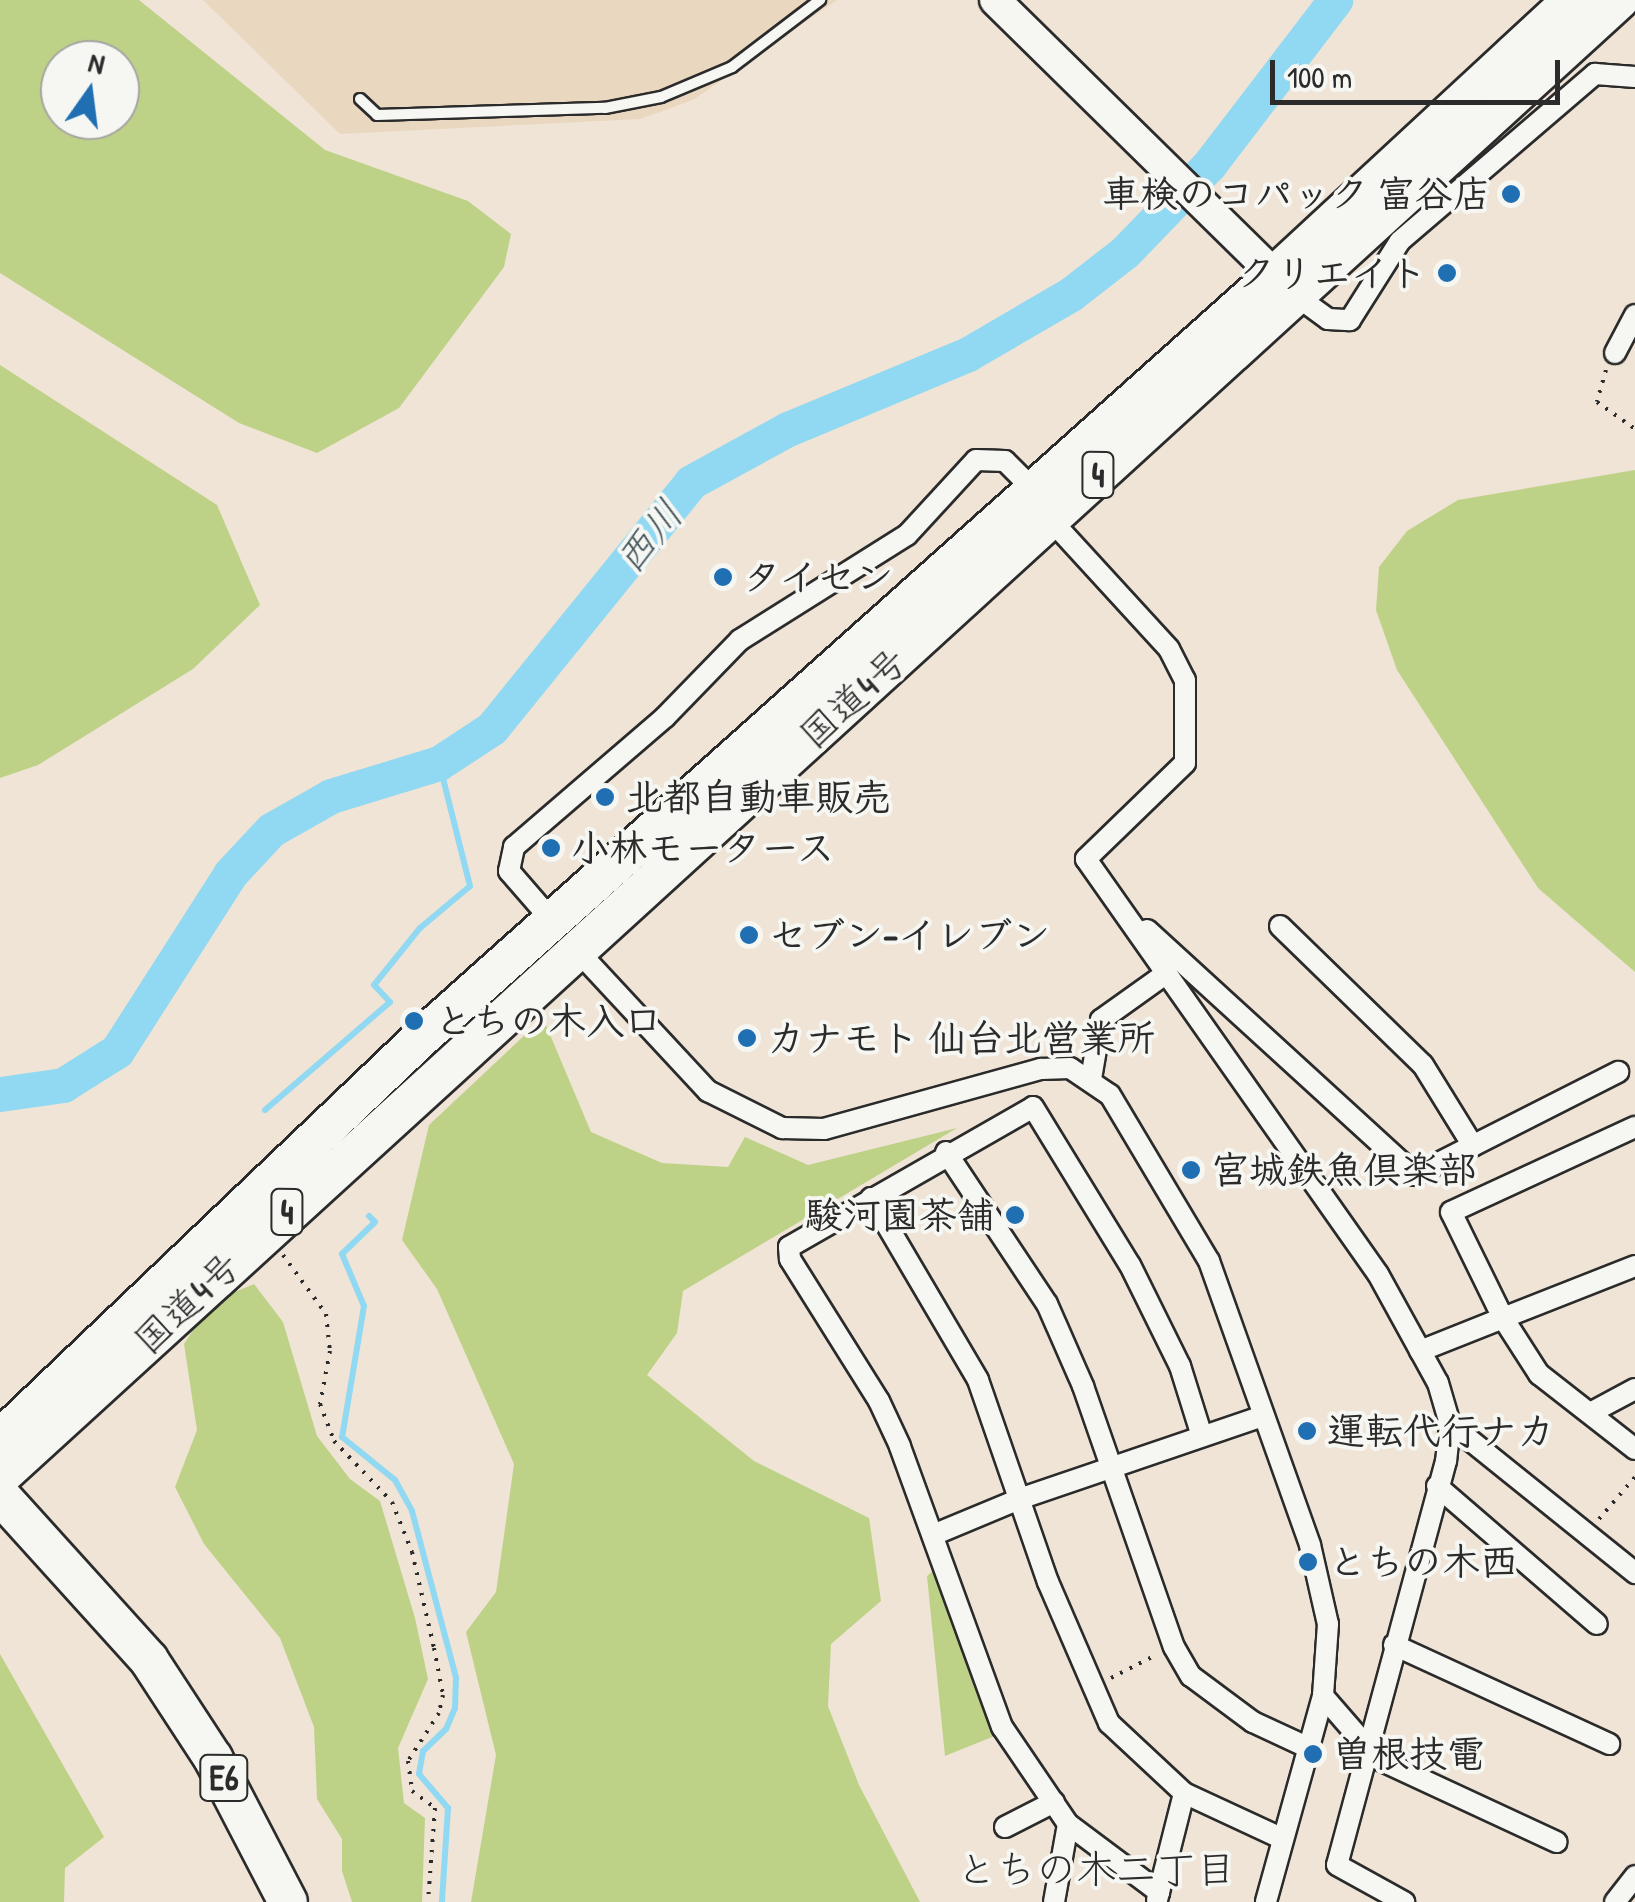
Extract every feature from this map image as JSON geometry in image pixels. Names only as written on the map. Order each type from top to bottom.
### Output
[{"type":"highway","name":"国道4号","points":[[1285,285],[1572,0]]},
{"type":"highway","name":"国道4号","points":[[0,1438],[204,1240],[564,936],[1285,285],[1618,0]]},
{"type":"highway","name":"国道4号","points":[[0,1478],[263,1234],[564,936]]},
{"type":"highway","name":"E6","points":[[0,1495],[149,1660],[213,1758],[288,1902]]},
{"type":"street","points":[[995,0],[1285,285],[1328,318],[1354,318],[1400,241],[1595,74]]},
{"type":"street","points":[[1567,47],[1595,74],[1635,78]]},
{"type":"street","points":[[1615,352],[1635,315]]},
{"type":"street","points":[[1266,1902],[1323,1696],[1328,1624],[1310,1545],[1210,1261],[1133,1128],[1091,1079],[1070,1068],[1041,1069],[824,1129],[782,1128],[708,1091],[564,936],[509,870],[514,847],[665,717],[740,640],[908,535],[976,460],[1004,462],[1169,649],[1185,680],[1184,764],[1086,859],[1378,1274],[1420,1351],[1450,1424],[1635,1573]]},
{"type":"street","points":[[1120,905],[1415,1175],[1618,1072]]},
{"type":"street","points":[[1280,926],[1423,1065],[1473,1146]]},
{"type":"street","points":[[1091,1079],[1102,1020],[1166,973]]},
{"type":"street","points":[[1184,1793],[1158,1897],[1068,1824],[1002,1727],[880,1401],[790,1259],[788,1246],[946,1152],[1033,1106],[1130,1265],[1180,1366],[1202,1436]]},
{"type":"street","points":[[1635,1127],[1451,1212],[1503,1318],[1540,1374],[1635,1449]]},
{"type":"street","points":[[946,1152],[1047,1304],[1112,1466],[1174,1647],[1191,1676],[1225,1704],[1309,1748]]},
{"type":"street","points":[[871,1198],[978,1380],[1090,1688],[1110,1723],[1184,1793],[1283,1839]]},
{"type":"street","points":[[1420,1351],[1635,1266]]},
{"type":"street","points":[[1592,1412],[1635,1389]]},
{"type":"street","points":[[933,1536],[1022,1498],[1264,1416]]},
{"type":"street","points":[[1404,1902],[1337,1866],[1450,1424]]},
{"type":"street","points":[[1437,1486],[1597,1624]]},
{"type":"street","points":[[1394,1645],[1609,1744]]},
{"type":"street","points":[[1323,1696],[1367,1751],[1557,1842]]},
{"type":"street","points":[[1005,1826],[1054,1802]]},
{"type":"street","points":[[1054,1902],[1069,1846],[1068,1824]]},
{"type":"street","points":[[1615,1902],[1635,1876]]},
{"type":"lane","points":[[360,99],[377,115],[526,113],[661,97],[732,67],[820,0]]},
{"type":"path","points":[[1615,352],[1597,402],[1635,429]]},
{"type":"path","points":[[263,1234],[307,1281],[326,1314],[330,1351],[320,1404],[334,1441],[392,1502],[412,1552],[443,1695],[432,1728],[412,1745],[408,1761],[412,1791],[435,1808],[428,1902]]},
{"type":"path","points":[[1586,1534],[1635,1477]]},
{"type":"path","points":[[1090,1688],[1174,1647]]},
{"type":"shaded area","points":[[203,0],[837,0],[693,100],[640,119],[340,134]]},
{"type":"green space","points":[[0,0],[139,0],[325,150],[468,201],[511,234],[504,267],[399,408],[317,453],[239,423],[0,273]]},
{"type":"green space","points":[[0,365],[217,505],[260,605],[193,669],[38,765],[0,778]]},
{"type":"green space","points":[[1635,470],[1635,972],[1538,888],[1397,670],[1376,610],[1379,567],[1407,531],[1458,500]]},
{"type":"green space","points":[[543,1018],[591,1132],[662,1163],[728,1167],[745,1137],[808,1165],[957,1128],[683,1291],[677,1333],[647,1375],[754,1461],[869,1518],[881,1601],[831,1644],[828,1706],[859,1785],[920,1902],[471,1902],[496,1755],[466,1632],[496,1592],[514,1464],[437,1289],[402,1240],[429,1125]]},
{"type":"green space","points":[[254,1284],[283,1322],[317,1436],[350,1479],[380,1501],[415,1618],[428,1679],[398,1748],[404,1803],[425,1818],[422,1902],[352,1902],[342,1871],[342,1839],[317,1799],[314,1727],[280,1638],[204,1544],[175,1487],[197,1430],[184,1344],[211,1302]]},
{"type":"green space","points":[[934,1570],[997,1735],[945,1756],[927,1576]]},
{"type":"green space","points":[[0,1654],[104,1837],[65,1868],[64,1902],[0,1902]]},
{"type":"waterway","name":"西川","points":[[0,1094],[63,1085],[117,1051],[230,874],[271,830],[331,796],[439,763],[492,728],[691,482],[788,429],[968,354],[1071,294],[1125,252],[1209,165],[1335,0]]},
{"type":"waterway","points":[[265,1110],[390,1002],[374,985],[420,928],[470,886],[439,763]]},
{"type":"waterway","points":[[369,1216],[375,1222],[342,1254],[364,1306],[342,1437],[395,1480],[412,1511],[456,1678],[455,1708],[446,1729],[423,1751],[419,1774],[448,1808],[442,1902]]},
{"type":"place","name":"車検のコパック 富谷店","points":[[1511,194]]},
{"type":"place","name":"クリエイト","points":[[1447,273]]},
{"type":"place","name":"タイセン","points":[[723,577]]},
{"type":"place","name":"北都自動車販売","points":[[605,797]]},
{"type":"place","name":"小林モータース","points":[[551,848]]},
{"type":"place","name":"セブン-イレブン","points":[[749,935]]},
{"type":"place","name":"とちの木入口","points":[[414,1021]]},
{"type":"place","name":"カナモト 仙台北営業所","points":[[747,1038]]},
{"type":"place","name":"宮城鉄魚倶楽部","points":[[1191,1170]]},
{"type":"place","name":"駿河園茶舗","points":[[1015,1215]]},
{"type":"place","name":"運転代行ナカ","points":[[1307,1431]]},
{"type":"place","name":"とちの木西","points":[[1308,1562]]},
{"type":"place","name":"曽根技電","points":[[1313,1754]]},
{"type":"district","name":"とちの木二丁目","points":[[1096,1868]]}]
